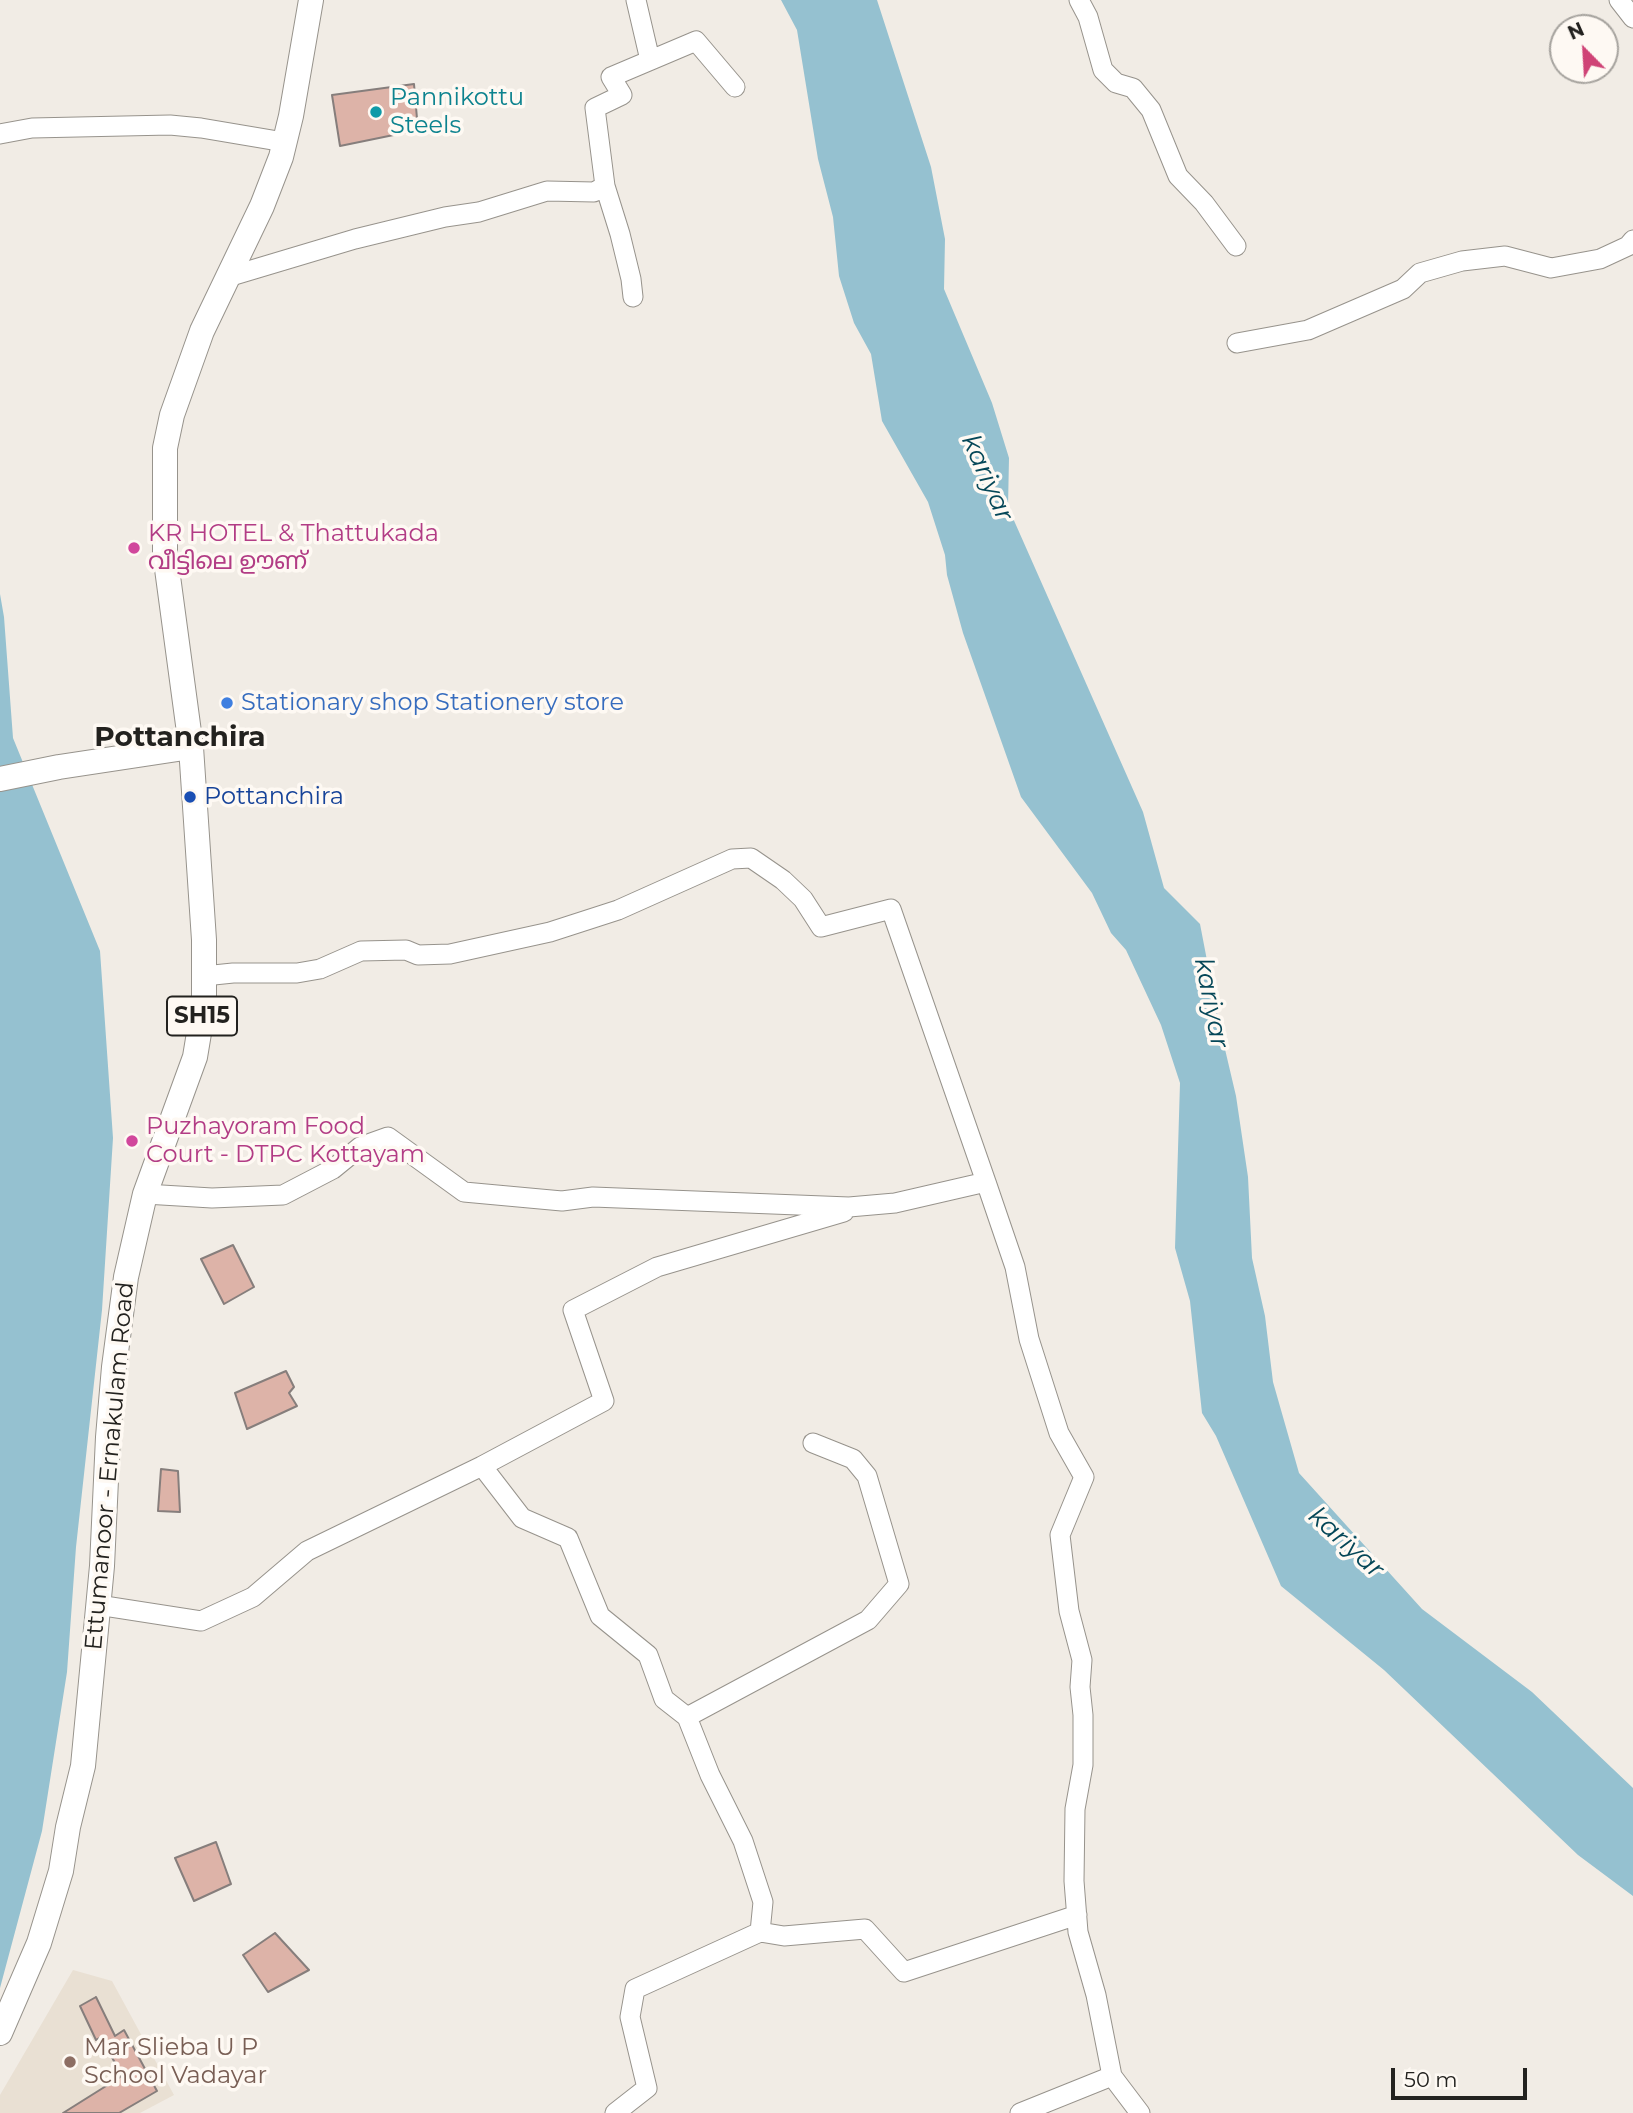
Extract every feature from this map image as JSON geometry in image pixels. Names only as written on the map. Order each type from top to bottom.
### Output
[{"type":"main road","name":"Ettumanoor - Ernakulam Road","points":[[0,2033],[39,1943],[61,1871],[68,1827],[83,1766],[98,1605],[108,1437],[126,1277],[145,1194],[195,1057],[204,1003],[204,940],[191,747],[165,554],[165,448],[185,374],[202,331],[262,206],[284,142],[311,0]]},
{"type":"main road","points":[[0,779],[191,747]]},
{"type":"street","points":[[636,0],[650,60]]},
{"type":"street","points":[[1079,0],[1103,70],[1116,83],[1133,88],[1151,110],[1178,176],[1204,202],[1236,246]]},
{"type":"street","points":[[1619,0],[1633,18]]},
{"type":"street","points":[[633,297],[620,234],[605,186],[595,108],[622,95],[611,76],[696,41],[734,87]]},
{"type":"street","points":[[0,134],[32,128],[170,125],[284,142]]},
{"type":"street","points":[[228,277],[355,239],[445,217],[479,212],[548,191],[594,192],[605,186]]},
{"type":"street","points":[[1237,343],[1308,330],[1403,289],[1420,273],[1462,261],[1505,256],[1551,268],[1600,258],[1628,246],[1633,240]]},
{"type":"street","points":[[204,976],[297,973],[320,969],[361,951],[406,950],[418,955],[450,954],[550,932],[618,910],[732,859],[751,858],[783,880],[803,899],[821,927],[891,909],[1015,1267],[1029,1339],[1059,1433],[1084,1477],[1060,1535],[1069,1611],[1082,1660],[1080,1687],[1083,1765],[1075,1809],[1074,1881],[1078,1932],[1096,1995],[1112,2076],[1140,2113]]},
{"type":"street","points":[[145,1194],[212,1198],[283,1195],[333,1169],[360,1147],[388,1137],[464,1192],[562,1201],[593,1197],[750,1204],[866,1205],[895,1203],[986,1182]]},
{"type":"street","points":[[98,1605],[201,1621],[253,1597],[307,1551],[482,1465],[604,1401],[573,1310],[657,1267],[866,1205]]},
{"type":"street","points":[[687,1717],[868,1620],[899,1584],[867,1476],[853,1459],[813,1443]]},
{"type":"street","points":[[482,1465],[522,1518],[568,1538],[600,1616],[648,1655],[664,1699],[687,1717],[710,1775],[743,1841],[763,1902],[760,1932]]},
{"type":"street","points":[[615,2113],[647,2088],[629,2017],[635,1989],[760,1932],[785,1936],[865,1929],[904,1972],[1077,1915]]},
{"type":"street","points":[[1020,2113],[1112,2076]]},
{"type":"shaded area","points":[[73,1970],[112,1981],[174,2095],[140,2113],[0,2113],[0,2095]]},
{"type":"water","name":"kariyar","points":[[781,0],[877,0],[931,167],[945,239],[944,289],[992,403],[1009,458],[1008,507],[1143,812],[1164,888],[1200,924],[1236,1096],[1248,1177],[1252,1258],[1265,1316],[1273,1382],[1299,1473],[1422,1609],[1532,1692],[1633,1788],[1633,1896],[1578,1855],[1384,1670],[1281,1586],[1216,1436],[1202,1413],[1190,1301],[1175,1248],[1180,1083],[1161,1025],[1126,950],[1111,933],[1092,893],[1021,797],[963,633],[947,575],[945,555],[928,502],[882,421],[871,354],[854,323],[839,276],[833,217],[818,159],[797,30]]},
{"type":"water","points":[[0,594],[13,738],[100,951],[113,1138],[102,1310],[76,1547],[67,1672],[42,1831],[0,1988]]},
{"type":"building","name":"Pannikottu Steels","points":[[414,84],[418,130],[340,146],[332,95]]},
{"type":"building","points":[[233,1245],[254,1287],[224,1304],[201,1259]]},
{"type":"building","points":[[286,1371],[294,1387],[289,1393],[297,1406],[247,1429],[235,1393]]},
{"type":"building","points":[[161,1469],[178,1471],[180,1512],[158,1511]]},
{"type":"building","points":[[216,1842],[231,1884],[194,1901],[175,1858]]},
{"type":"building","points":[[275,1933],[309,1970],[268,1992],[243,1955]]},
{"type":"building","points":[[96,1997],[115,2036],[124,2030],[157,2091],[119,2113],[63,2113],[122,2076],[101,2037],[96,2040],[80,2006]]},
{"type":"place","name":"Pannikottu Steels","points":[[376,112]]},
{"type":"place","name":"KR HOTEL & Thattukada വീട്ടിലെ ഊണ്","points":[[134,548]]},
{"type":"place","name":"Stationary shop Stationery store","points":[[227,703]]},
{"type":"place","name":"Pottanchira","points":[[190,797]]},
{"type":"place","name":"Puzhayoram Food Court - DTPC Kottayam","points":[[132,1141]]},
{"type":"place","name":"Mar Slieba U P School Vadayar","points":[[70,2062]]},
{"type":"district","name":"Pottanchira","points":[[180,738]]}]
